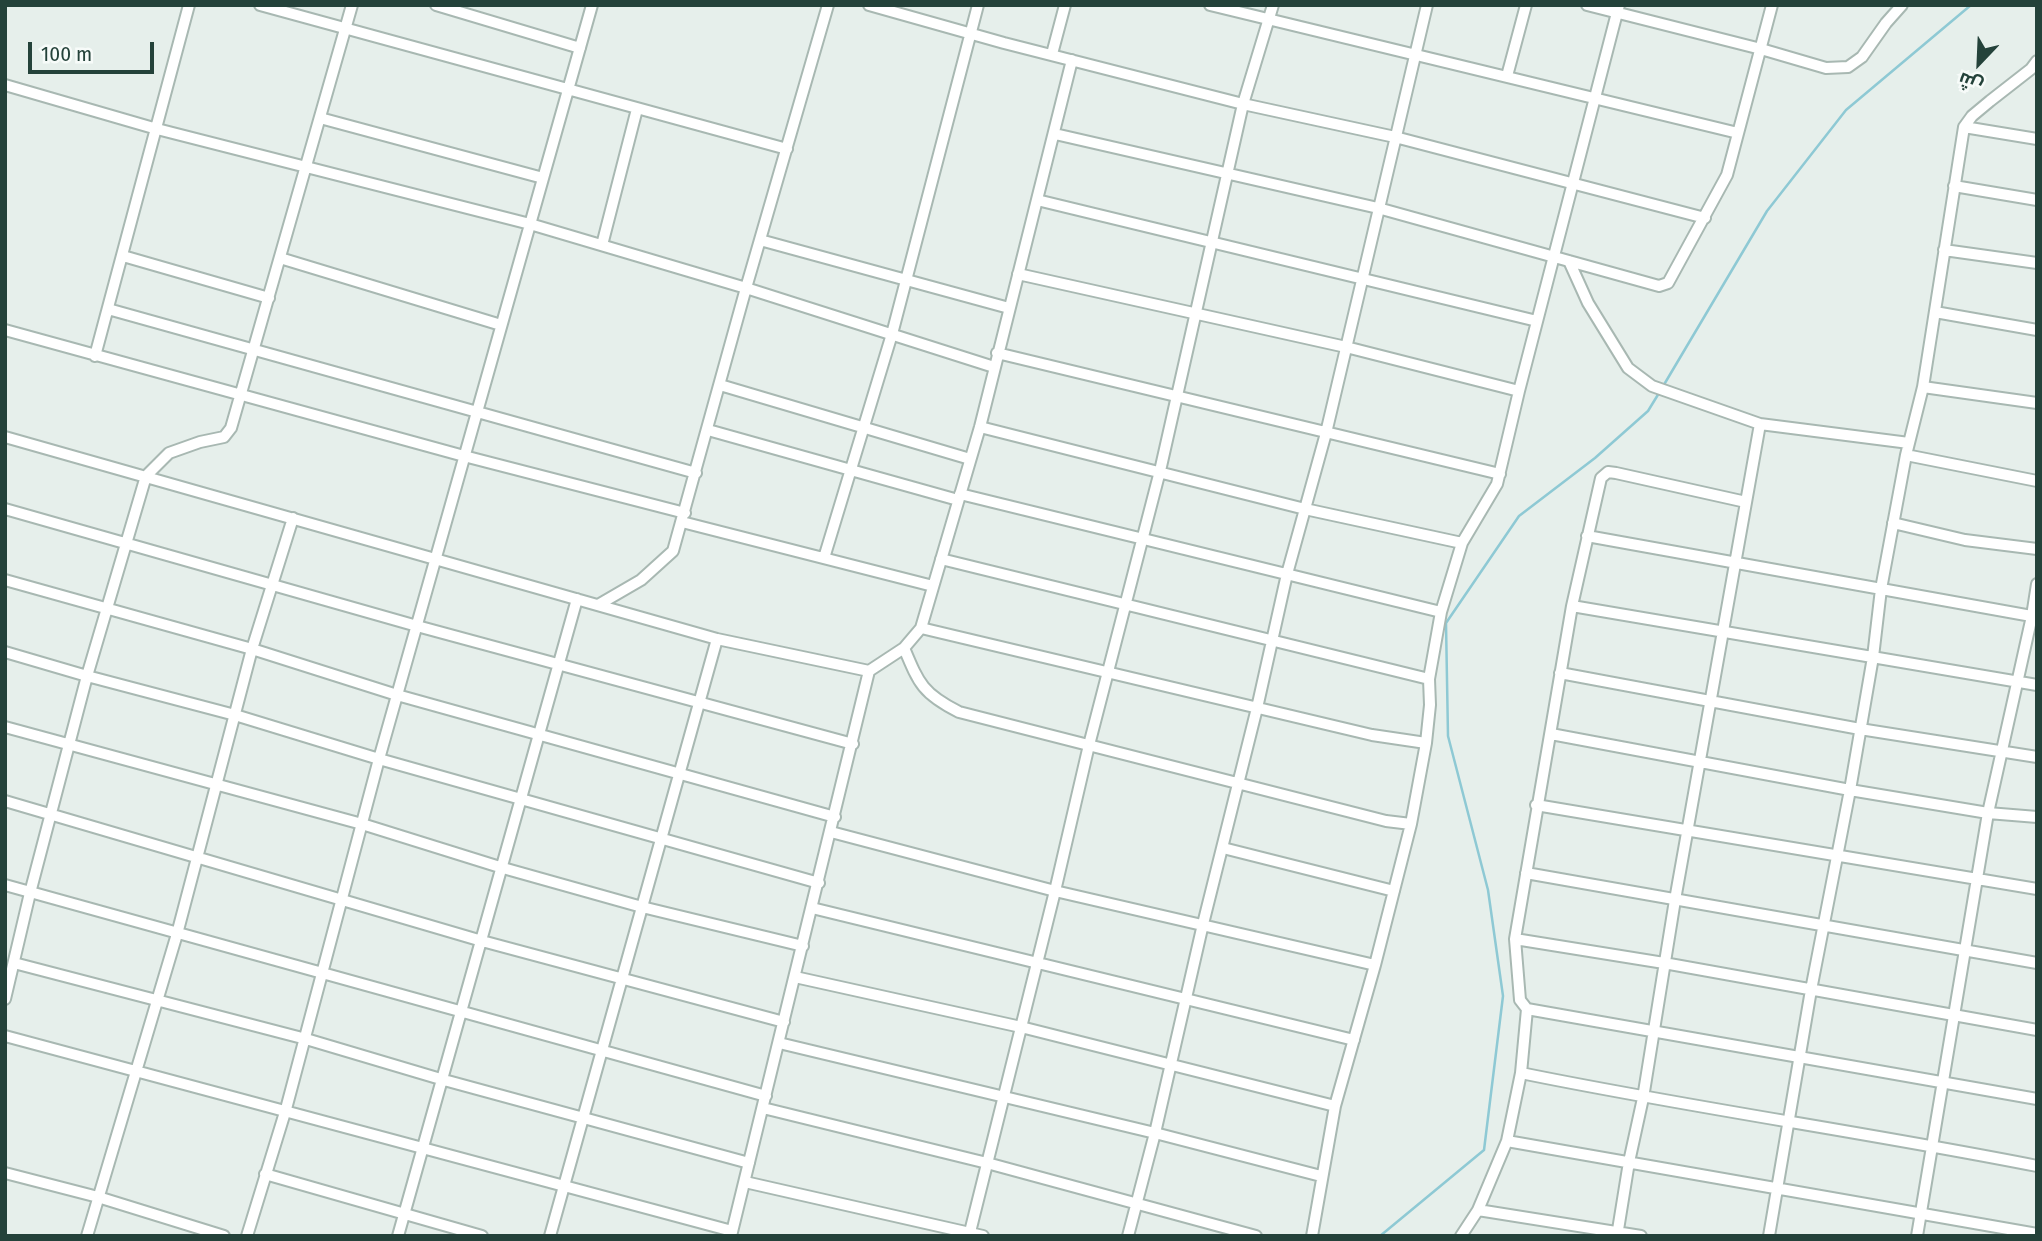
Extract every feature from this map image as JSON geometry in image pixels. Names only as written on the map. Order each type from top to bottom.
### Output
[{"type":"street","points":[[95,356],[158,129],[189,5]]},
{"type":"street","points":[[260,5],[787,149]]},
{"type":"street","points":[[5,999],[87,676],[146,476],[169,453],[224,437],[231,428],[352,5]]},
{"type":"street","points":[[436,5],[580,47]]},
{"type":"street","points":[[247,1236],[306,1039],[379,759],[592,5]]},
{"type":"street","points":[[598,605],[641,580],[673,551],[828,5]]},
{"type":"street","points":[[869,5],[1243,104],[1395,137],[1705,218]]},
{"type":"street","points":[[824,558],[891,334],[978,5]]},
{"type":"street","points":[[1052,54],[1065,5]]},
{"type":"street","points":[[1210,5],[1738,133]]},
{"type":"street","points":[[969,1234],[1107,672],[1160,471],[1243,104],[1273,5]]},
{"type":"street","points":[[1128,1236],[1156,1133],[1185,999],[1257,708],[1287,574],[1326,433],[1427,5]]},
{"type":"street","points":[[1507,76],[1526,5]]},
{"type":"street","points":[[1587,5],[1618,9],[1826,68],[1848,67],[1862,57],[1902,5]]},
{"type":"street","points":[[1055,134],[1378,208],[1660,286],[1668,283],[1727,175],[1772,5]]},
{"type":"street","points":[[1312,1236],[1335,1106],[1411,824],[1426,743],[1430,705],[1429,678],[1441,612],[1462,543],[1497,484],[1500,474],[1618,9]]},
{"type":"street","points":[[5,1035],[138,1073],[425,1147],[732,1233],[869,671],[904,648],[921,628],[980,427],[1072,60]]},
{"type":"street","points":[[1769,1236],[1811,990],[1850,790],[1873,657],[1881,589],[1906,455],[1923,387],[1964,127],[1972,116],[2035,67]]},
{"type":"street","points":[[5,85],[158,129],[530,224],[746,288],[994,367]]},
{"type":"street","points":[[602,245],[638,109]]},
{"type":"street","points":[[320,118],[543,178]]},
{"type":"street","points":[[1964,127],[2037,139]]},
{"type":"street","points":[[1954,186],[2037,200]]},
{"type":"street","points":[[1037,200],[1537,321]]},
{"type":"street","points":[[760,240],[1009,308]]},
{"type":"street","points":[[1944,250],[2037,263]]},
{"type":"street","points":[[123,256],[269,298]]},
{"type":"street","points":[[280,258],[501,325]]},
{"type":"street","points":[[1569,261],[1588,303],[1628,368],[1652,386],[1760,424],[1909,443]]},
{"type":"street","points":[[1018,275],[1346,347],[1519,391]]},
{"type":"street","points":[[108,309],[696,473]]},
{"type":"street","points":[[1935,312],[2037,330]]},
{"type":"street","points":[[5,330],[933,586]]},
{"type":"street","points":[[997,353],[1500,474]]},
{"type":"street","points":[[719,385],[970,459]]},
{"type":"street","points":[[1923,387],[2037,403]]},
{"type":"street","points":[[1617,1233],[1655,1032],[1664,963],[1760,424]]},
{"type":"street","points":[[980,427],[1305,509],[1462,543]]},
{"type":"street","points":[[708,430],[852,471],[1142,538],[1441,612]]},
{"type":"street","points":[[5,437],[717,639],[869,671]]},
{"type":"street","points":[[1906,455],[2037,481]]},
{"type":"street","points":[[1746,502],[1608,472],[1601,478],[1572,606],[1525,873],[1515,939],[1520,1000],[1527,1009],[2037,1099]]},
{"type":"street","points":[[5,509],[853,744]]},
{"type":"street","points":[[88,1236],[138,1073],[253,649],[293,518]]},
{"type":"street","points":[[1893,523],[1965,540],[2037,549]]},
{"type":"street","points":[[1587,536],[2034,617]]},
{"type":"street","points":[[941,559],[1124,606],[1429,678]]},
{"type":"street","points":[[5,580],[253,649],[397,695],[835,817]]},
{"type":"street","points":[[1917,1236],[1988,813],[2034,617],[2037,584]]},
{"type":"street","points":[[398,1236],[578,599]]},
{"type":"street","points":[[1572,606],[2037,685]]},
{"type":"street","points":[[921,628],[1257,708],[1372,734],[1426,743]]},
{"type":"street","points":[[550,1236],[717,639]]},
{"type":"street","points":[[904,648],[919,684],[936,701],[959,712],[1386,821],[1411,824]]},
{"type":"street","points":[[5,652],[235,715],[379,759],[819,883]]},
{"type":"street","points":[[1560,673],[1860,729],[2037,757]]},
{"type":"street","points":[[5,727],[362,824],[503,868],[642,907],[803,946]]},
{"type":"street","points":[[1551,734],[1850,790],[1988,813],[2037,817]]},
{"type":"street","points":[[5,801],[482,941],[784,1021]]},
{"type":"street","points":[[1536,805],[2037,889]]},
{"type":"street","points":[[831,832],[1055,891],[1375,965]]},
{"type":"street","points":[[1223,848],[1394,891]]},
{"type":"street","points":[[1525,873],[2037,963]]},
{"type":"street","points":[[5,885],[766,1096]]},
{"type":"street","points":[[813,908],[1354,1040]]},
{"type":"street","points":[[1515,939],[2037,1030]]},
{"type":"street","points":[[14,963],[306,1039],[583,1119],[749,1163]]},
{"type":"street","points":[[795,977],[1021,1027],[1335,1106]]},
{"type":"street","points":[[1461,1236],[1478,1210],[1507,1141],[1521,1073],[1527,1009]]},
{"type":"street","points":[[779,1043],[1156,1133],[1321,1176]]},
{"type":"street","points":[[1521,1073],[1643,1098],[1932,1145],[2037,1166]]},
{"type":"street","points":[[763,1108],[987,1163],[1256,1236]]},
{"type":"street","points":[[1507,1141],[2037,1234]]},
{"type":"street","points":[[5,1173],[98,1197],[224,1236]]},
{"type":"street","points":[[265,1174],[482,1236]]},
{"type":"street","points":[[745,1182],[983,1236]]},
{"type":"street","points":[[1478,1210],[1641,1236]]},
{"type":"waterway","points":[[1662,388],[1767,211],[1846,110],[1971,5]]},
{"type":"waterway","points":[[1380,1236],[1484,1150],[1503,996],[1488,890],[1448,736],[1446,623],[1519,516],[1595,458],[1648,411],[1659,393]]}]
